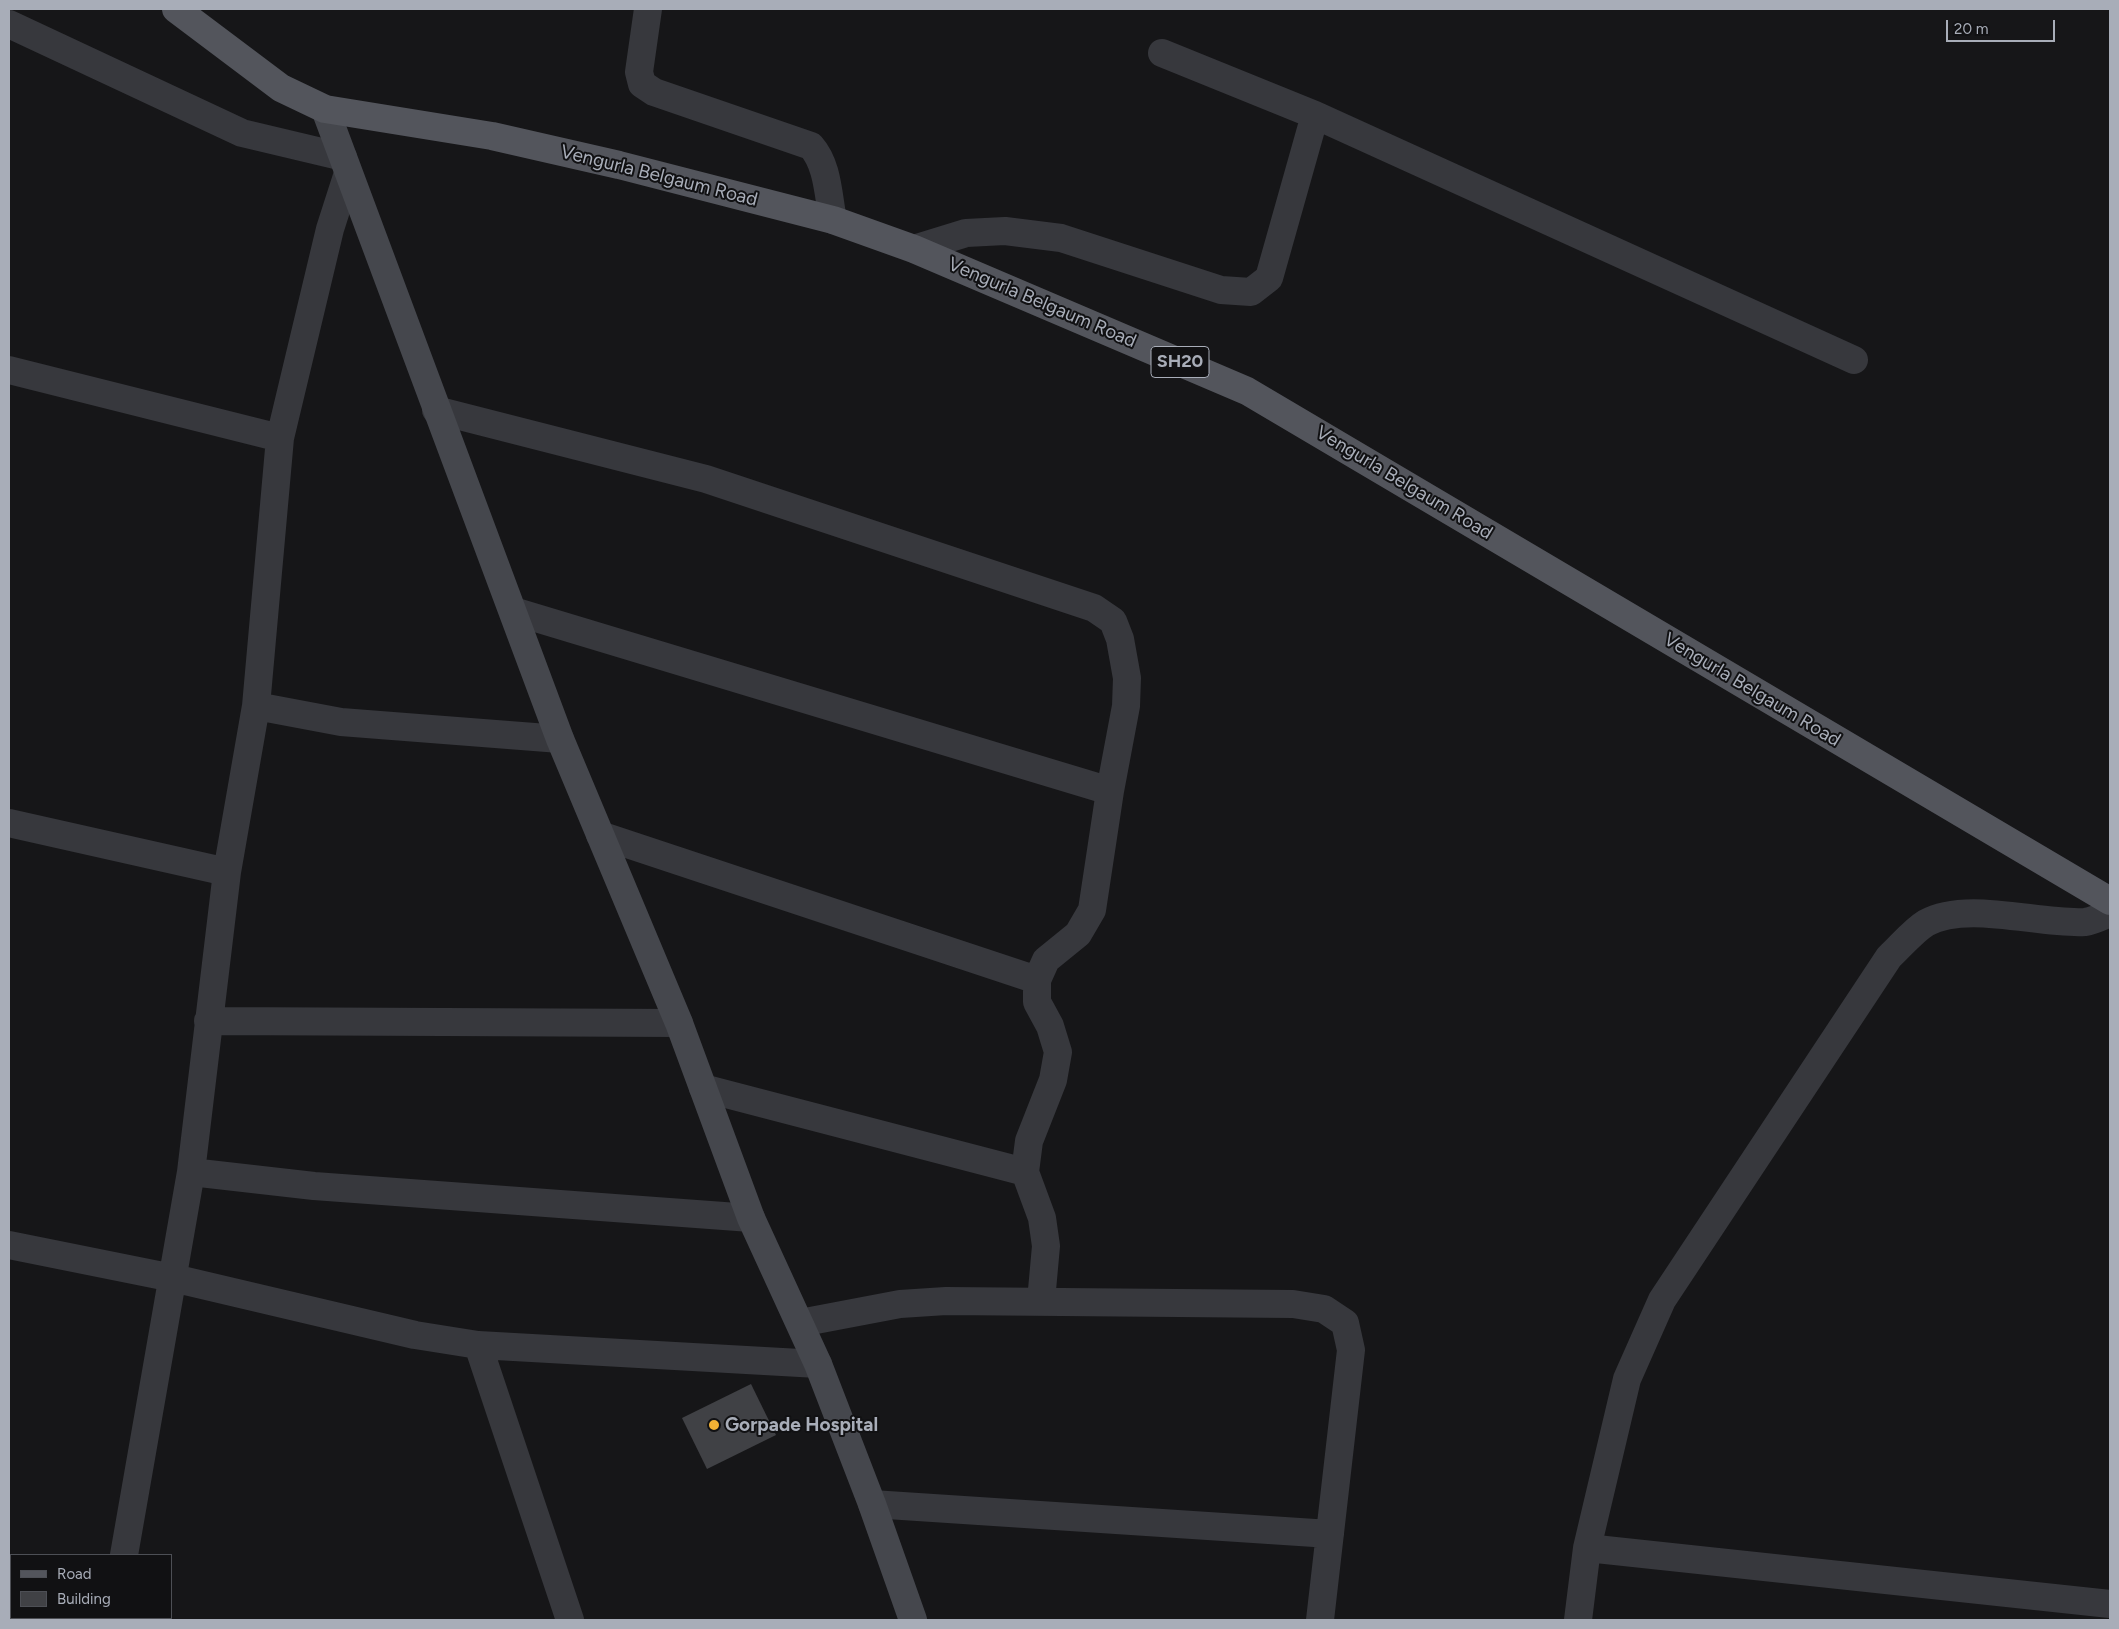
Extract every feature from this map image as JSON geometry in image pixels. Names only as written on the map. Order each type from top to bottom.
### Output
[{"type":"main road","name":"Vengurla Belgaum Road","points":[[176,9],[282,88],[325,109],[492,136],[833,220],[914,249],[1247,391],[2110,901]]},
{"type":"main road","points":[[325,109],[560,739],[679,1023],[751,1218],[818,1364],[872,1504],[913,1620]]},
{"type":"street","points":[[648,9],[639,72],[642,84],[654,92],[811,146],[819,155],[823,166],[833,220]]},
{"type":"street","points":[[9,24],[242,133],[345,165],[280,438],[256,706],[226,872],[192,1172],[124,1554]]},
{"type":"street","points":[[1162,53],[1315,115],[1854,360]]},
{"type":"street","points":[[914,249],[966,233],[1005,231],[1061,238],[1221,290],[1251,292],[1269,278],[1315,115]]},
{"type":"street","points":[[9,370],[280,438]]},
{"type":"street","points":[[436,410],[706,479],[1094,608],[1113,620],[1120,639],[1127,678],[1126,706],[1110,791],[1092,910],[1078,934],[1046,960],[1037,980],[1037,1002],[1050,1026],[1058,1052],[1053,1080],[1029,1141],[1025,1172],[1042,1218],[1046,1246],[1041,1301]]},
{"type":"street","points":[[513,612],[1110,791]]},
{"type":"street","points":[[256,706],[341,722],[560,739]]},
{"type":"street","points":[[9,823],[226,872]]},
{"type":"street","points":[[600,835],[1037,980]]},
{"type":"street","points":[[1578,1620],[1587,1548],[1628,1379],[1662,1300],[1889,957],[1926,924],[1953,914],[2010,915],[2058,921],[2087,922],[2110,913]]},
{"type":"street","points":[[208,1021],[679,1023]]},
{"type":"street","points":[[703,1088],[1025,1172]]},
{"type":"street","points":[[192,1172],[314,1186],[751,1218]]},
{"type":"street","points":[[9,1245],[173,1278],[415,1335],[478,1345],[818,1364]]},
{"type":"street","points":[[800,1323],[900,1304],[946,1301],[1293,1304],[1324,1309],[1345,1323],[1351,1350],[1320,1620]]},
{"type":"street","points":[[478,1345],[570,1620]]},
{"type":"street","points":[[872,1504],[1330,1534]]},
{"type":"street","points":[[1587,1548],[2110,1604]]},
{"type":"building","points":[[751,1384],[776,1435],[707,1469],[682,1418]]},
{"type":"place","name":"Gorpade Hospital","points":[[714,1425]]}]
